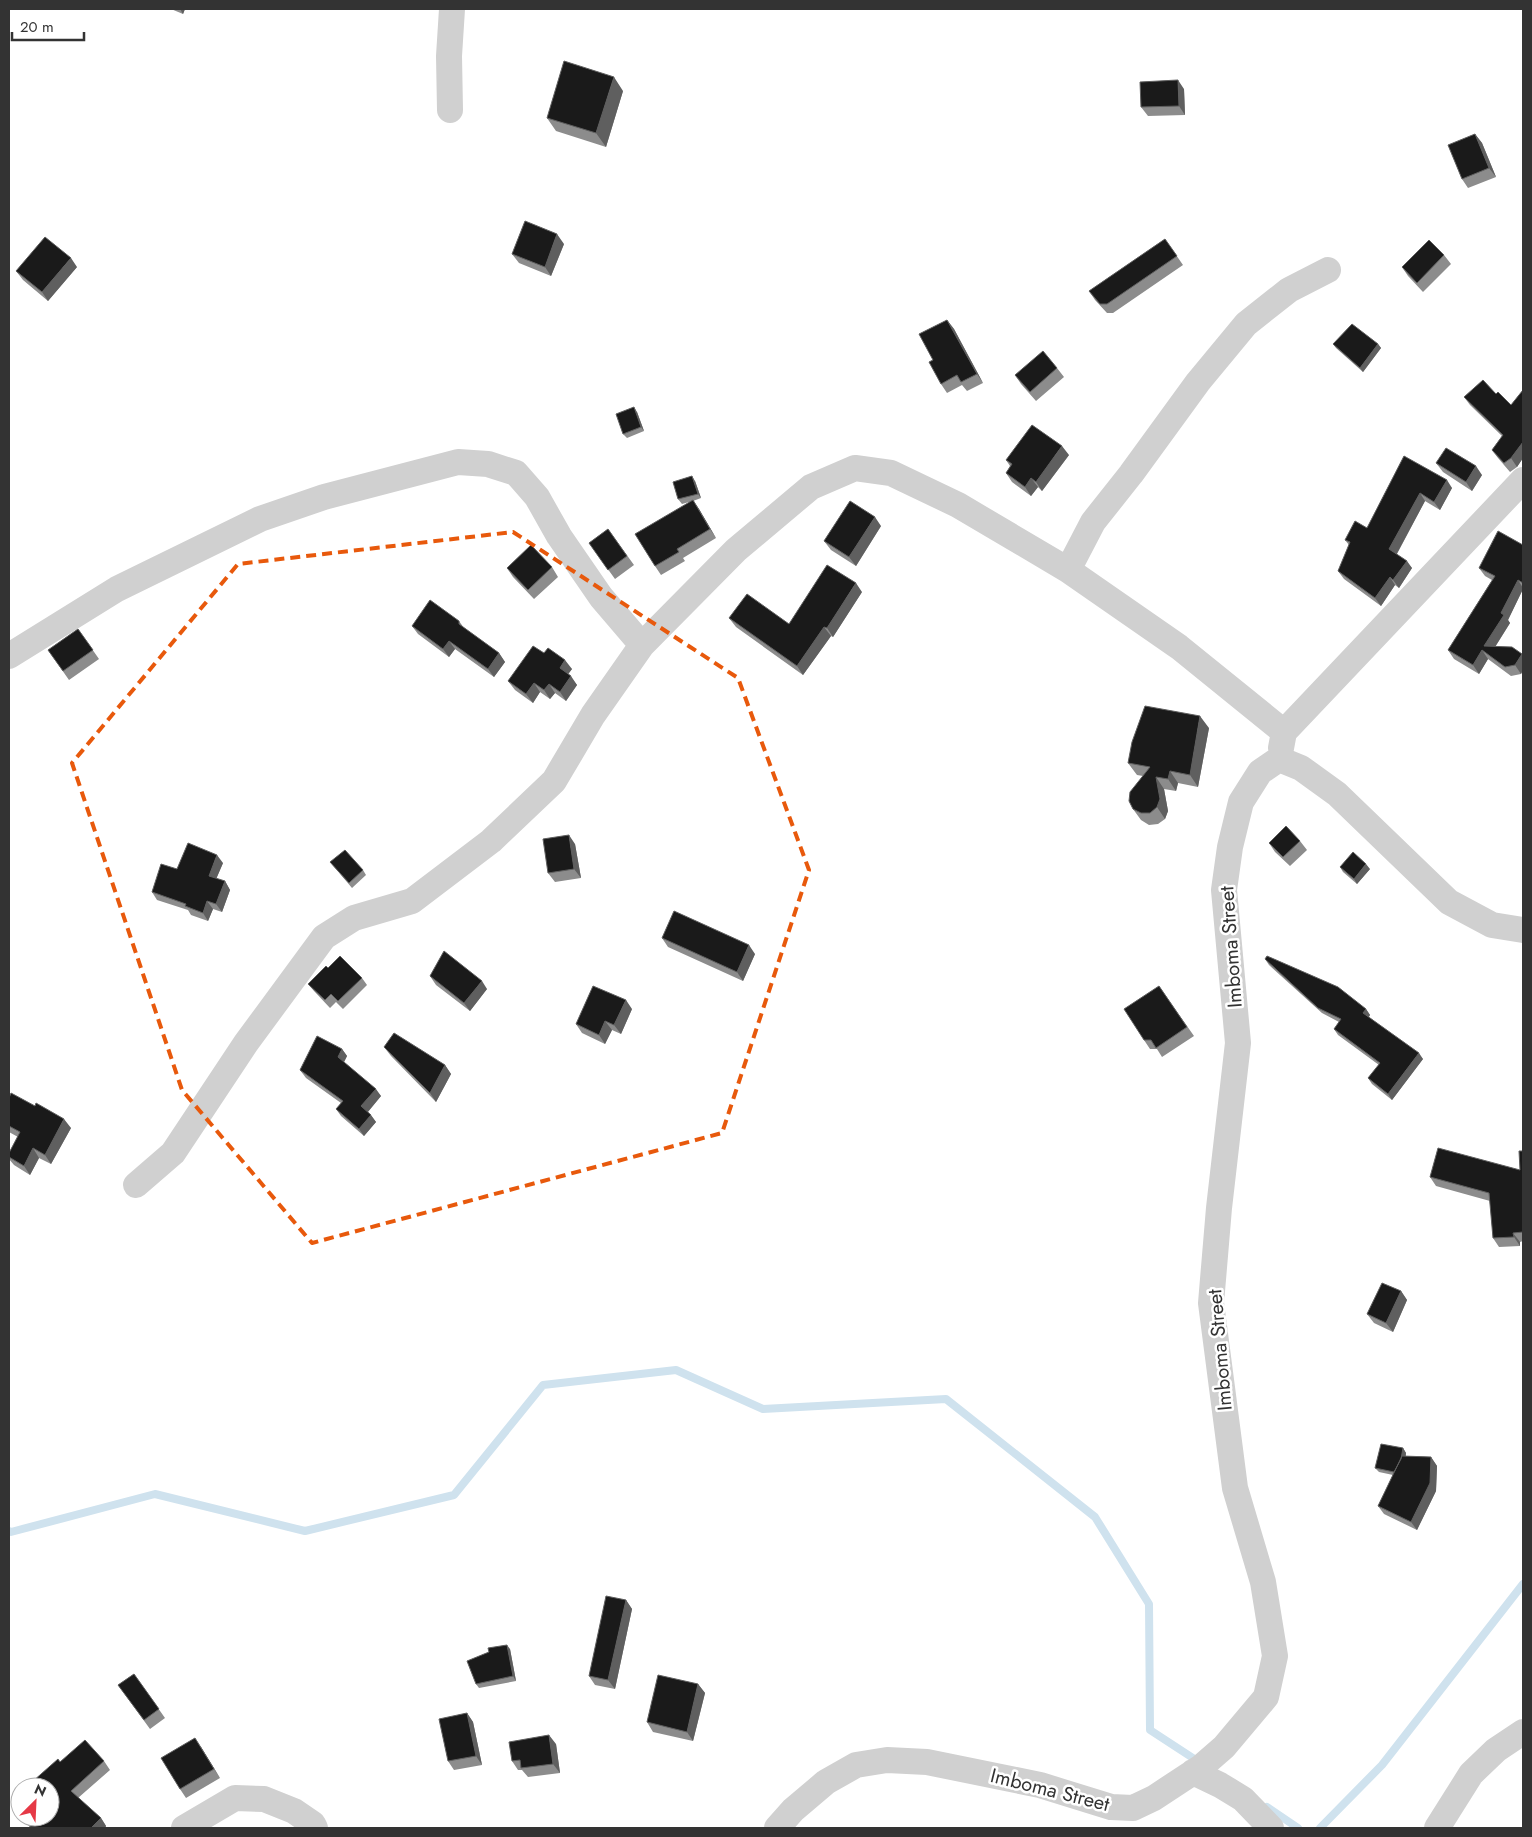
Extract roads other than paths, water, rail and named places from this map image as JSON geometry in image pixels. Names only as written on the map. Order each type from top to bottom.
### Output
[{"type":"street","points":[[450,110],[449,56],[452,9]]},
{"type":"street","points":[[1068,570],[1093,522],[1131,474],[1198,382],[1246,324],[1289,290],[1328,270]]},
{"type":"street","points":[[9,656],[117,589],[260,519],[324,497],[458,462],[488,464],[516,473],[537,497],[559,536],[601,597],[642,645]]},
{"type":"street","points":[[136,1185],[173,1154],[246,1042],[324,936],[354,918],[412,901],[491,841],[554,781],[593,715],[642,645],[736,550],[811,487],[855,468],[892,472],[958,505],[1068,570],[1179,648],[1284,732]]},
{"type":"street","points":[[1523,480],[1284,732],[1279,759],[1301,768],[1337,794],[1449,902],[1492,925],[1523,930]]},
{"type":"street","name":"Imboma Street","points":[[776,1828],[793,1810],[826,1782],[856,1766],[887,1760],[927,1762],[1030,1783],[1111,1807],[1133,1808],[1154,1798],[1197,1769],[1224,1747],[1266,1697],[1275,1656],[1263,1582],[1235,1488],[1211,1303],[1219,1208],[1238,1043],[1224,890],[1230,847],[1241,802],[1260,772],[1279,759]]},
{"type":"street","points":[[1437,1828],[1471,1774],[1496,1750],[1523,1732]]},
{"type":"street","points":[[1197,1769],[1243,1799],[1271,1828]]},
{"type":"street","points":[[184,1828],[235,1798],[264,1799],[294,1811],[316,1828]]},
{"type":"waterway","points":[[9,1531],[155,1494],[305,1531],[454,1495],[543,1385],[676,1370],[763,1409],[946,1399],[1095,1517],[1149,1604],[1150,1730],[1199,1762]]},
{"type":"waterway","points":[[1320,1828],[1382,1765],[1523,1584]]},
{"type":"waterway","points":[[1267,1807],[1298,1828]]}]
